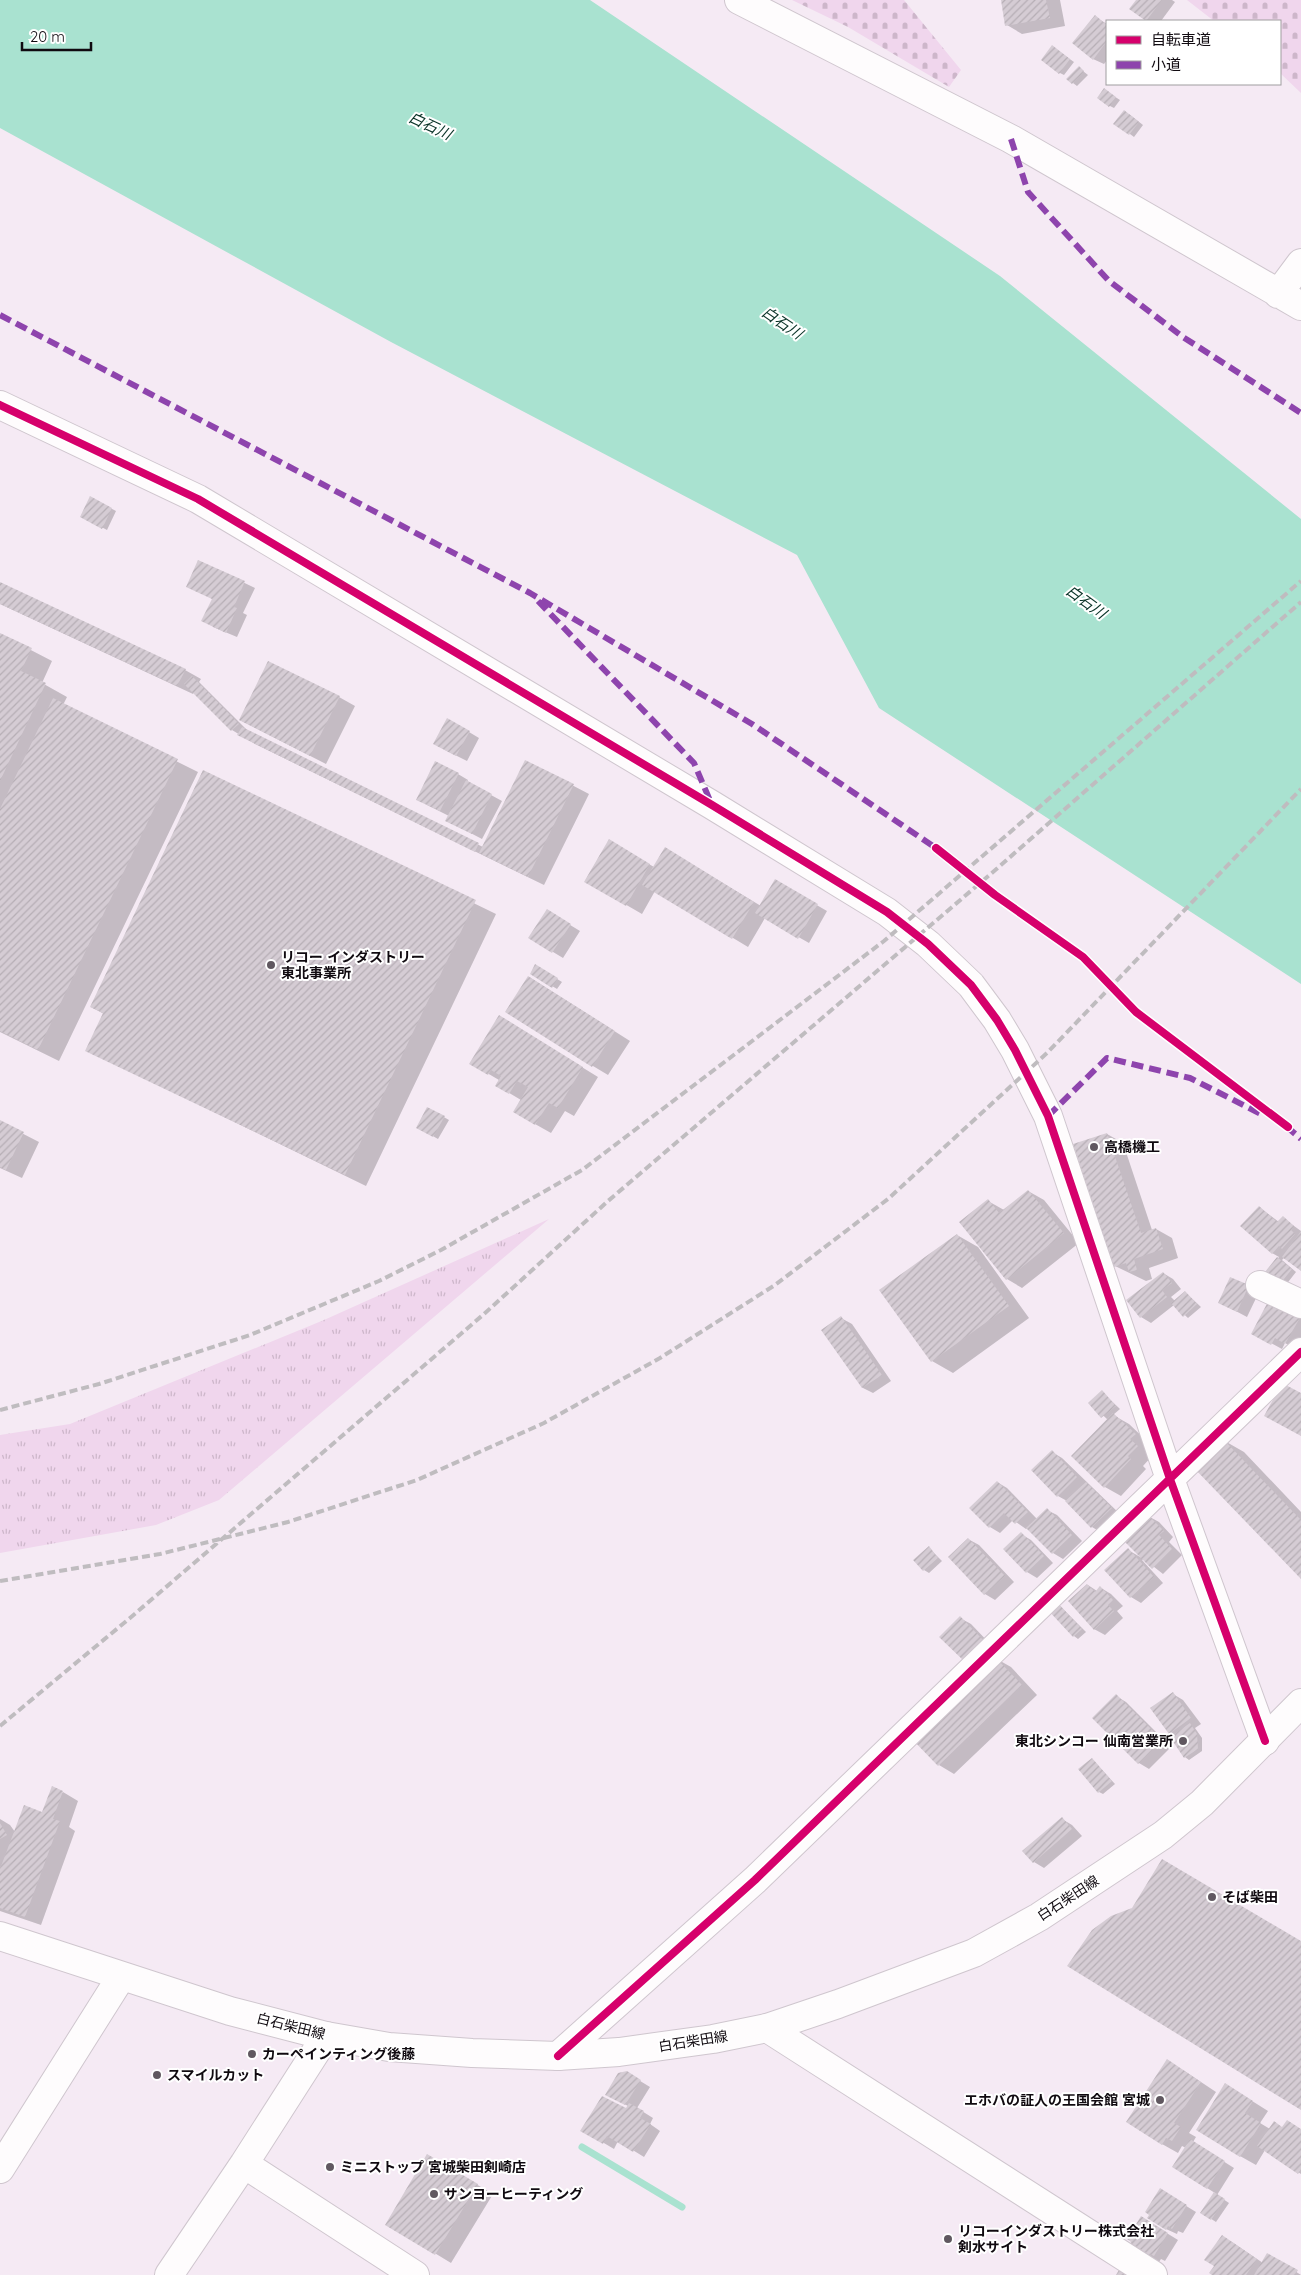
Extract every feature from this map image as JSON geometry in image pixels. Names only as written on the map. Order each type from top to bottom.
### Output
[{"type":"street","points":[[739,0],[1011,139],[1290,300],[1301,263]]},
{"type":"street","points":[[0,405],[198,499],[712,805],[887,912],[941,955],[971,985],[997,1020],[1015,1050],[1048,1116],[1170,1479],[1265,1741]]},
{"type":"street","points":[[1260,1285],[1301,1304]]},
{"type":"street","points":[[558,2056],[756,1880],[1301,1352]]},
{"type":"street","name":"白石柴田線","points":[[0,1936],[230,2011],[326,2036],[389,2047],[472,2053],[558,2056],[619,2052],[767,2028],[974,1953],[1039,1917],[1162,1835],[1202,1803],[1301,1703]]},
{"type":"street","points":[[0,2169],[121,1977]]},
{"type":"street","points":[[767,2028],[1153,2275]]},
{"type":"street","points":[[170,2275],[326,2036]]},
{"type":"street","points":[[244,2164],[415,2275]]},
{"type":"green space","points":[[792,0],[904,0],[961,70],[949,87],[848,27]]},
{"type":"green space","points":[[1187,0],[1301,0],[1301,93],[1281,74],[1281,20],[1213,20]]},
{"type":"green space","points":[[549,1219],[219,1500],[156,1525],[0,1553],[0,1435],[70,1424],[324,1320]]},
{"type":"water","name":"白石川","points":[[0,0],[590,0],[1000,276],[1301,519],[1301,984],[879,708],[797,555],[391,342],[0,128]]},
{"type":"building","points":[[1001,0],[1046,0],[1050,18],[1005,26]]},
{"type":"building","points":[[1136,0],[1162,0],[1147,20],[1129,9]]},
{"type":"building","points":[[1095,15],[1106,24],[1106,42],[1093,60],[1072,43]]},
{"type":"building","points":[[1052,45],[1070,59],[1059,74],[1041,60]]},
{"type":"building","points":[[1079,66],[1084,71],[1072,84],[1066,79]]},
{"type":"building","points":[[1104,88],[1116,97],[1109,107],[1097,98]]},
{"type":"building","points":[[1124,110],[1139,122],[1129,135],[1113,124]]},
{"type":"building","points":[[90,496],[112,508],[102,529],[80,517]]},
{"type":"building","points":[[198,560],[245,581],[234,607],[237,608],[226,633],[201,621],[212,599],[186,587]]},
{"type":"building","points":[[0,582],[186,669],[177,686],[0,604]]},
{"type":"building","points":[[0,633],[32,648],[21,671],[46,683],[0,781]]},
{"type":"building","points":[[268,661],[340,696],[310,756],[239,720]]},
{"type":"building","points":[[192,676],[239,724],[231,731],[184,684]]},
{"type":"building","points":[[53,698],[178,759],[38,1050],[0,1031],[0,809]]},
{"type":"building","points":[[447,718],[470,731],[456,756],[433,744]]},
{"type":"building","points":[[242,727],[479,843],[475,852],[237,735]]},
{"type":"building","points":[[525,760],[574,784],[528,877],[479,853]]},
{"type":"building","points":[[435,761],[459,773],[440,811],[416,800]]},
{"type":"building","points":[[203,770],[476,900],[345,1175],[85,1051],[103,1013],[90,1007]]},
{"type":"building","points":[[466,780],[492,794],[472,834],[445,821]]},
{"type":"building","points":[[609,839],[650,864],[626,906],[584,882]]},
{"type":"building","points":[[665,847],[754,902],[732,939],[642,885]]},
{"type":"building","points":[[775,879],[818,904],[798,939],[755,913]]},
{"type":"building","points":[[547,909],[571,924],[552,953],[528,938]]},
{"type":"building","points":[[535,964],[558,978],[552,988],[530,974]]},
{"type":"building","points":[[528,976],[615,1031],[592,1067],[505,1012]]},
{"type":"building","points":[[499,1015],[583,1067],[558,1108],[549,1103],[535,1125],[513,1112],[528,1087],[517,1081],[509,1094],[495,1086],[501,1076],[491,1070],[488,1075],[469,1064]]},
{"type":"building","points":[[427,1107],[445,1116],[433,1137],[416,1128]]},
{"type":"building","points":[[0,1120],[24,1132],[6,1170],[0,1167]]},
{"type":"building","points":[[1107,1133],[1141,1233],[1156,1228],[1163,1249],[1134,1259],[1137,1270],[1129,1272],[1126,1263],[1114,1267],[1073,1144]]},
{"type":"building","points":[[1028,1190],[1064,1233],[1006,1280],[959,1222],[988,1199],[999,1213]]},
{"type":"building","points":[[1259,1206],[1277,1222],[1283,1216],[1294,1226],[1291,1230],[1295,1234],[1282,1249],[1279,1246],[1272,1254],[1240,1226]]},
{"type":"building","points":[[1301,1231],[1301,1271],[1282,1257]]},
{"type":"building","points":[[957,1234],[1009,1306],[931,1362],[879,1290]]},
{"type":"building","points":[[1277,1257],[1292,1269],[1280,1284],[1265,1272]]},
{"type":"building","points":[[1163,1272],[1172,1283],[1162,1290],[1167,1297],[1140,1318],[1126,1300]]},
{"type":"building","points":[[1230,1277],[1249,1285],[1237,1312],[1218,1303]]},
{"type":"building","points":[[1185,1291],[1197,1304],[1183,1317],[1171,1303]]},
{"type":"building","points":[[1271,1296],[1301,1316],[1285,1344],[1275,1338],[1271,1345],[1251,1334]]},
{"type":"building","points":[[841,1316],[882,1375],[862,1388],[821,1330]]},
{"type":"building","points":[[1282,1383],[1301,1393],[1301,1436],[1264,1416]]},
{"type":"building","points":[[1102,1390],[1116,1406],[1101,1418],[1088,1403]]},
{"type":"building","points":[[1113,1413],[1136,1434],[1130,1439],[1138,1446],[1128,1456],[1131,1459],[1104,1488],[1071,1456]]},
{"type":"building","points":[[1223,1439],[1301,1520],[1301,1579],[1193,1467]]},
{"type":"building","points":[[1052,1450],[1077,1477],[1057,1497],[1031,1470]]},
{"type":"building","points":[[997,1481],[1028,1512],[1015,1524],[1004,1513],[989,1528],[969,1508]]},
{"type":"building","points":[[1086,1482],[1112,1508],[1091,1528],[1065,1501]]},
{"type":"building","points":[[1047,1508],[1072,1535],[1052,1554],[1026,1528]]},
{"type":"building","points":[[1148,1515],[1164,1531],[1159,1535],[1172,1549],[1152,1569],[1123,1540]]},
{"type":"building","points":[[1021,1532],[1044,1556],[1026,1573],[1003,1549]]},
{"type":"building","points":[[968,1538],[1005,1576],[984,1595],[948,1557]]},
{"type":"building","points":[[929,1546],[938,1558],[923,1571],[913,1560]]},
{"type":"building","points":[[1128,1548],[1154,1577],[1130,1598],[1104,1570]]},
{"type":"building","points":[[1087,1584],[1095,1592],[1100,1586],[1113,1600],[1108,1605],[1114,1611],[1094,1630],[1068,1601]]},
{"type":"building","points":[[1056,1601],[1082,1629],[1073,1637],[1047,1609]]},
{"type":"building","points":[[960,1616],[984,1641],[964,1661],[939,1637]]},
{"type":"building","points":[[995,1657],[1022,1685],[938,1766],[910,1737]]},
{"type":"building","points":[[1173,1692],[1191,1718],[1169,1734],[1150,1708]]},
{"type":"building","points":[[1116,1694],[1162,1740],[1138,1764],[1092,1718]]},
{"type":"building","points":[[1190,1723],[1197,1734],[1198,1749],[1184,1758],[1170,1737]]},
{"type":"building","points":[[1092,1758],[1112,1781],[1098,1793],[1078,1769]]},
{"type":"building","points":[[52,1786],[63,1791],[53,1819],[60,1821],[25,1917],[0,1908],[0,1869],[24,1805],[42,1812]]},
{"type":"building","points":[[1062,1817],[1072,1829],[1033,1863],[1022,1851]]},
{"type":"building","points":[[0,1823],[7,1835],[0,1839]]},
{"type":"building","points":[[1162,1859],[1301,1941],[1301,2110],[1067,1966],[1092,1930],[1111,1916],[1132,1908]]},
{"type":"building","points":[[1167,2059],[1201,2082],[1174,2123],[1181,2127],[1172,2141],[1166,2138],[1162,2145],[1126,2122]]},
{"type":"building","points":[[627,2071],[641,2080],[625,2105],[605,2095],[618,2073]]},
{"type":"building","points":[[1225,2083],[1253,2101],[1245,2113],[1261,2123],[1240,2157],[1196,2130]]},
{"type":"building","points":[[602,2096],[626,2108],[629,2103],[644,2111],[640,2118],[651,2124],[633,2152],[607,2136],[603,2144],[580,2131]]},
{"type":"building","points":[[1287,2120],[1301,2129],[1301,2169],[1298,2174],[1257,2146],[1274,2121],[1282,2127]]},
{"type":"building","points":[[1190,2139],[1225,2161],[1207,2189],[1172,2167]]},
{"type":"building","points":[[427,2154],[478,2184],[435,2255],[385,2225]]},
{"type":"building","points":[[1160,2188],[1187,2205],[1172,2229],[1168,2226],[1166,2230],[1147,2218],[1149,2215],[1145,2212]]},
{"type":"building","points":[[1214,2192],[1225,2199],[1211,2220],[1200,2213]]},
{"type":"building","points":[[1141,2216],[1168,2233],[1154,2256],[1150,2254],[1148,2257],[1129,2246],[1131,2242],[1127,2239]]},
{"type":"building","points":[[1222,2235],[1257,2259],[1246,2275],[1212,2275],[1209,2273],[1214,2266],[1204,2260]]},
{"type":"building","points":[[1267,2253],[1298,2270],[1295,2275],[1254,2275]]},
{"type":"building","points":[[1123,2263],[1141,2275],[1116,2275]]},
{"type":"waterway","points":[[582,2147],[682,2207]]},
{"type":"railway","points":[[0,1410],[99,1384],[250,1335],[379,1281],[441,1250],[582,1170],[884,941],[1301,581]]},
{"type":"railway","points":[[0,1726],[130,1618],[484,1314],[608,1201],[993,872],[1301,602]]},
{"type":"railway","points":[[0,1581],[160,1554],[288,1522],[417,1480],[544,1423],[660,1358],[775,1285],[888,1199],[1047,1053],[1301,789]]},
{"type":"marked path","points":[[1011,139],[1028,192],[1109,281],[1183,337],[1301,413]]},
{"type":"marked path","points":[[0,315],[530,593],[752,724],[936,848]]},
{"type":"marked path","points":[[538,601],[694,763],[711,803]]},
{"type":"marked path","points":[[1048,1116],[1107,1058],[1190,1078],[1263,1115]]},
{"type":"marked path","points":[[1286,1126],[1301,1139]]},
{"type":"cycle path","points":[[0,405],[198,499],[712,805],[887,912],[928,944],[971,985],[997,1020],[1015,1050],[1048,1116],[1170,1479],[1265,1741]]},
{"type":"cycle path","points":[[936,848],[995,895],[1083,957],[1136,1012],[1288,1127]]},
{"type":"cycle path","points":[[558,2056],[755,1880],[1301,1352]]},
{"type":"place","name":"リコー インダストリー 東北事業所","points":[[271,965]]},
{"type":"place","name":"高橋機工","points":[[1094,1147]]},
{"type":"place","name":"東北シンコー 仙南営業所","points":[[1183,1741]]},
{"type":"place","name":"そば柴田","points":[[1212,1897]]},
{"type":"place","name":"カーペインティング後藤","points":[[252,2054]]},
{"type":"place","name":"スマイルカット","points":[[157,2075]]},
{"type":"place","name":"エホバの証人の王国会館 宮城","points":[[1160,2100]]},
{"type":"place","name":"ミニストップ 宮城柴田剣崎店","points":[[330,2167]]},
{"type":"place","name":"サンヨーヒーティング","points":[[434,2194]]},
{"type":"place","name":"リコーインダストリー株式会社 剣水サイト","points":[[948,2239]]}]
